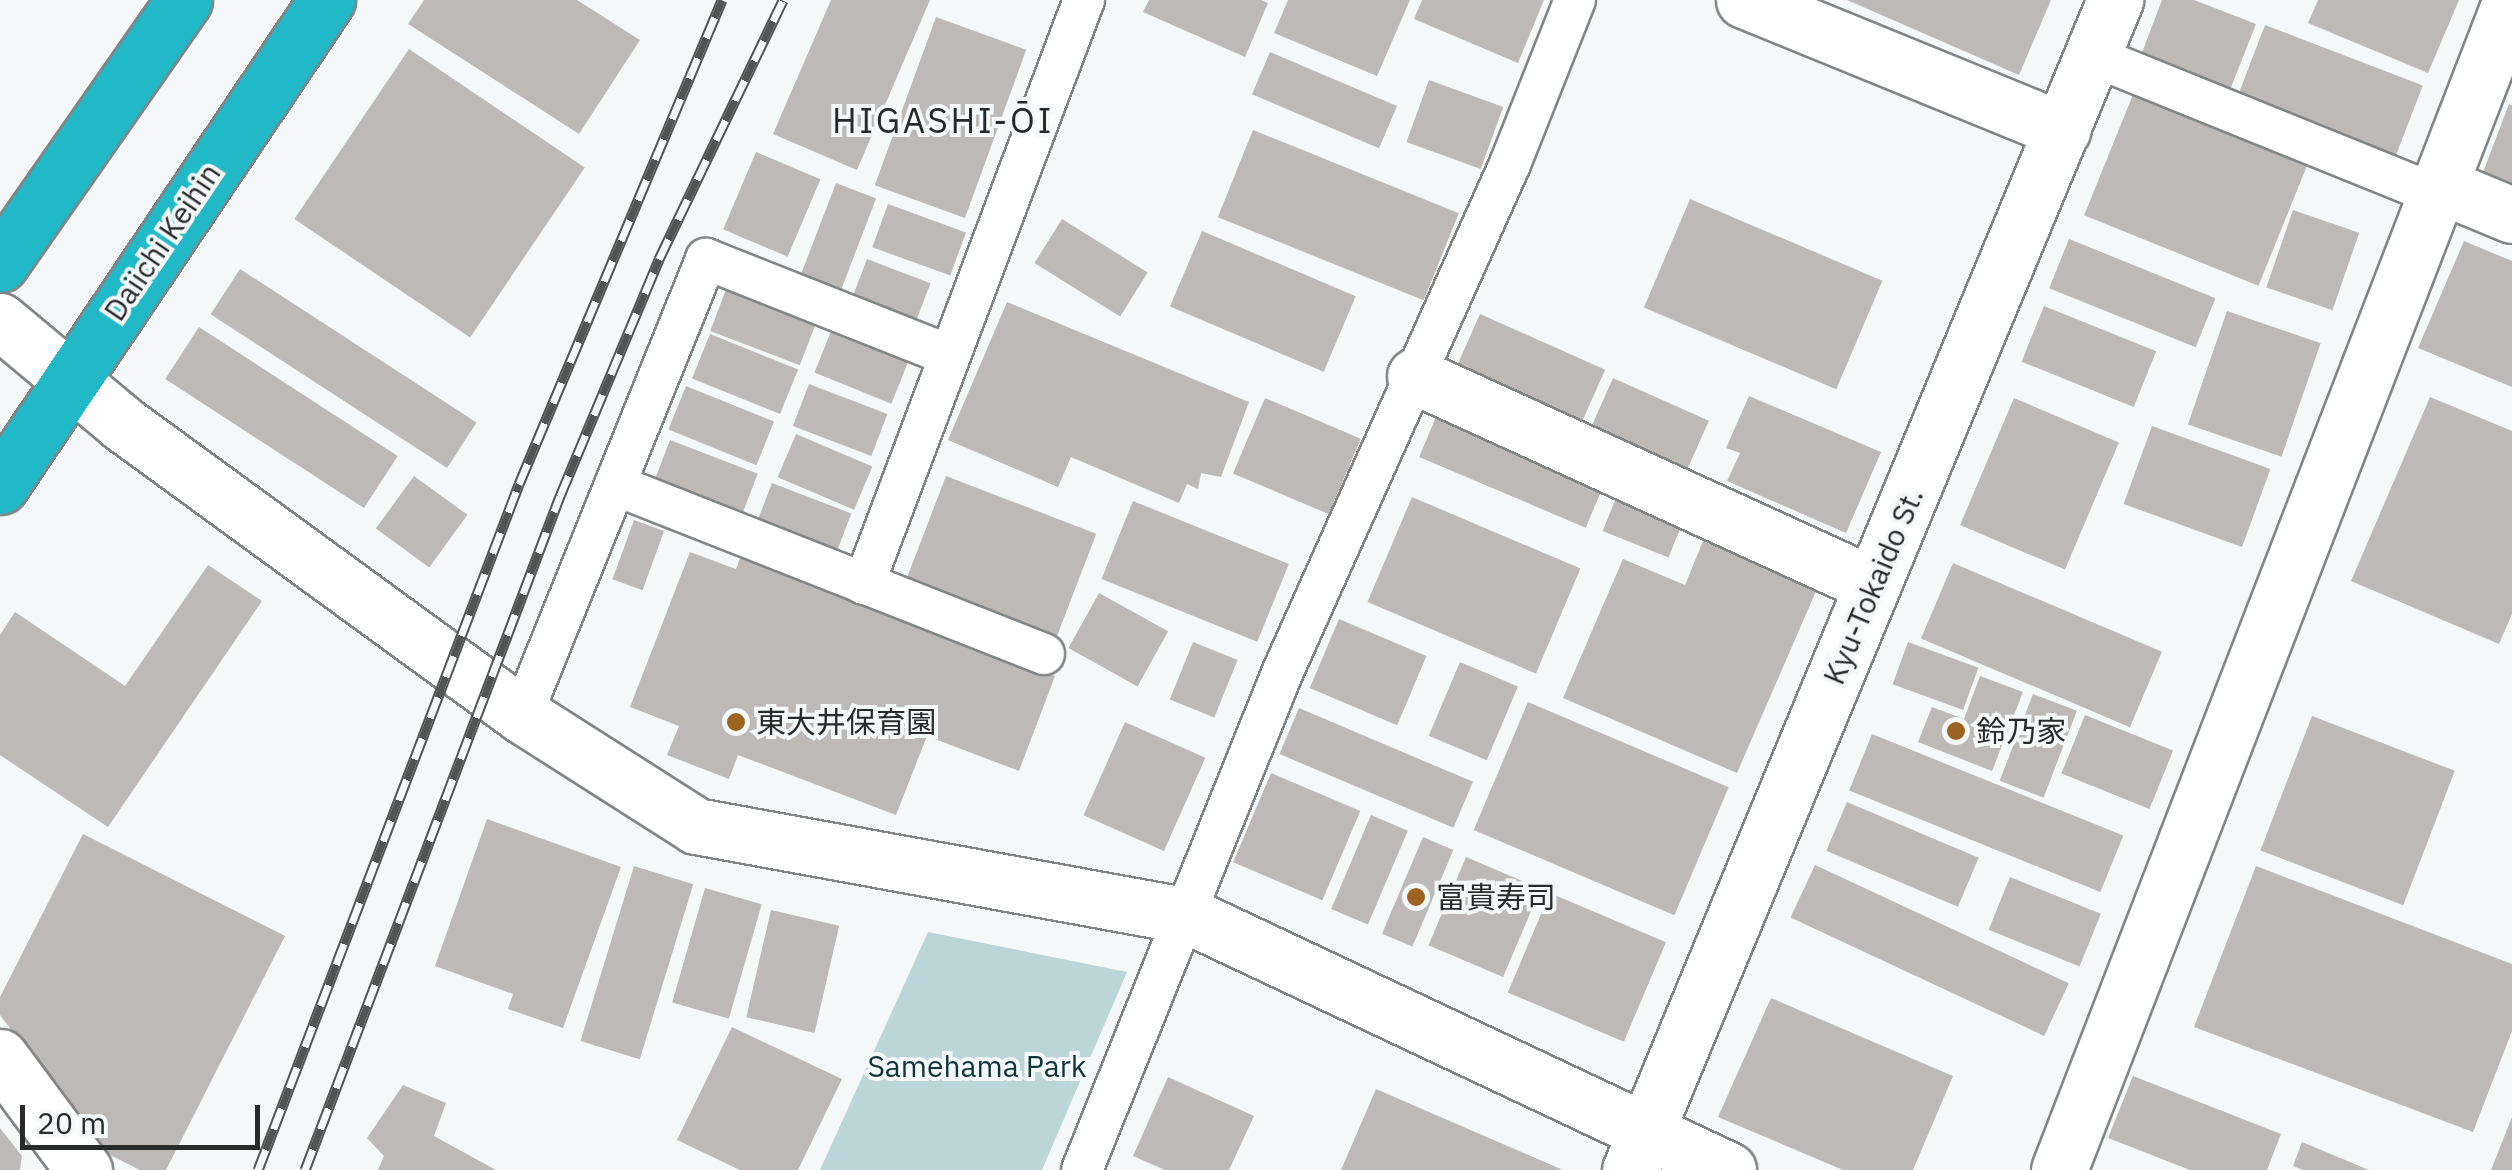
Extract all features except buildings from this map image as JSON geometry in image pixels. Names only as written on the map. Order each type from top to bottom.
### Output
[{"type":"highway","points":[[0,264],[184,0]]},
{"type":"highway","name":"Daiichi Keihin","points":[[0,486],[328,0]]},
{"type":"street","points":[[1744,0],[2064,130]]},
{"type":"street","name":"Kyu-Tokaido St.","points":[[1638,1150],[2115,0]]},
{"type":"street","points":[[2059,1170],[2441,191],[2511,0]]},
{"type":"street","points":[[2441,191],[2512,214]]},
{"type":"street","points":[[0,321],[124,424],[522,715],[696,826],[1189,916],[1638,1150],[1728,1170]]},
{"type":"street","points":[[1415,376],[1874,586]]},
{"type":"street","points":[[0,1057],[74,1164]]},
{"type":"lane","points":[[864,584],[946,354],[1084,0]]},
{"type":"lane","points":[[1082,1170],[1189,916],[1283,671],[1415,376],[1575,0]]},
{"type":"lane","points":[[2093,56],[2441,191]]},
{"type":"lane","points":[[522,715],[706,259],[946,354]]},
{"type":"lane","points":[[615,485],[1044,654]]},
{"type":"green space","name":"Samehama Park","points":[[928,932],[1127,972],[1042,1170],[820,1170]]},
{"type":"railway","points":[[258,1170],[519,484],[722,0]]},
{"type":"railway","points":[[305,1170],[560,496],[659,259],[783,0]]},
{"type":"place","name":"東大井保育園","points":[[736,722]]},
{"type":"place","name":"鈴乃家","points":[[1956,731]]},
{"type":"place","name":"富貴寿司","points":[[1416,897]]},
{"type":"district","name":"HIGASHI-ŌI","points":[[943,120]]}]
